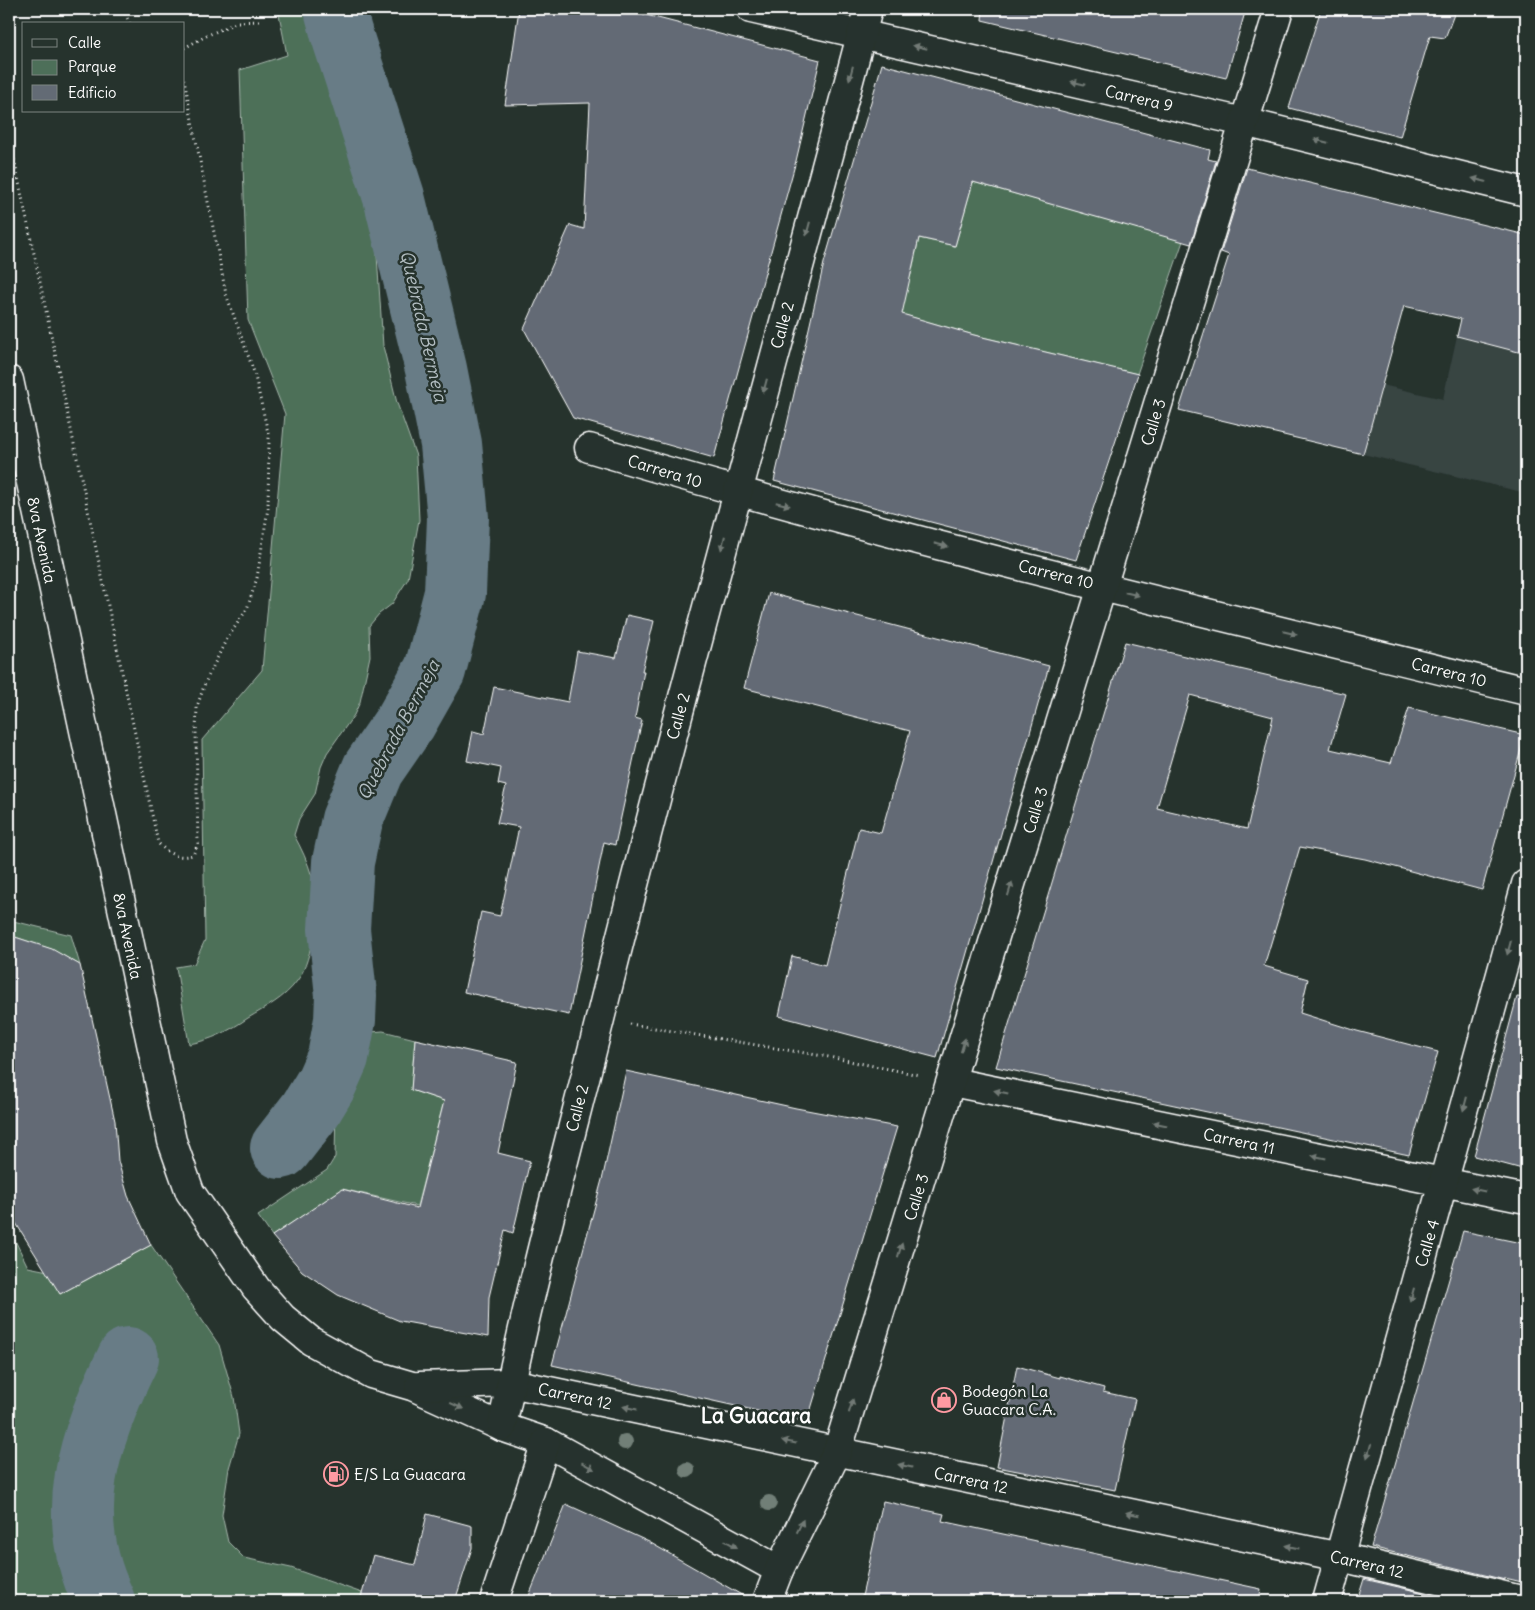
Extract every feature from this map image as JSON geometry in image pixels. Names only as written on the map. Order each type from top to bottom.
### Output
[{"type":"street","name":"Carrera 9","points":[[751,9],[865,21],[1244,122],[1526,192]]},
{"type":"street","name":"Calle 3","points":[[767,1601],[779,1570],[837,1452],[952,1082],[1279,9]]},
{"type":"street","name":"Calle 2","points":[[502,1427],[521,1331],[627,910],[736,492],[865,21]]},
{"type":"street","name":"8va Avenida","points":[[9,380],[172,1141],[190,1192],[256,1288],[283,1318],[311,1341],[371,1374],[412,1386]]},
{"type":"street","name":"Carrera 10","points":[[589,448],[736,492],[1103,586],[1526,691]]},
{"type":"street","name":"Calle 4","points":[[1327,1601],[1526,884]]},
{"type":"street","name":"Carrera 11","points":[[952,1082],[1526,1199]]},
{"type":"street","name":"Carrera 12","points":[[412,1386],[511,1383],[1340,1557],[1526,1601]]},
{"type":"street","points":[[412,1386],[502,1427],[546,1442],[779,1570]]},
{"type":"street","points":[[494,1601],[546,1442]]},
{"type":"path","points":[[123,9],[129,22]]},
{"type":"path","points":[[185,47],[238,22],[260,21]]},
{"type":"path","points":[[9,135],[158,843],[168,853],[181,858],[193,855],[198,844],[196,732],[198,707],[205,683],[225,642],[247,609],[257,578],[268,508],[268,446],[254,372],[226,294],[185,84]]},
{"type":"path","points":[[639,1026],[829,1057],[952,1082]]},
{"type":"shaded area","points":[[1457,336],[1526,354],[1526,493],[1363,454],[1382,385],[1443,399]]},
{"type":"green space","points":[[278,9],[332,9],[334,56],[346,119],[372,180],[383,346],[397,403],[416,456],[419,520],[408,579],[392,604],[379,614],[369,626],[370,656],[360,702],[354,715],[327,753],[321,767],[315,794],[299,819],[294,835],[312,877],[315,902],[311,946],[303,971],[297,981],[281,998],[220,1034],[189,1044],[176,967],[194,964],[205,940],[202,740],[262,670],[285,414],[248,320],[240,70],[287,55]]},
{"type":"green space","points":[[973,182],[1183,241],[1137,374],[974,335],[818,290],[911,275],[919,238],[955,246]]},
{"type":"green space","points":[[9,920],[71,935],[80,965],[51,949],[9,935]]},
{"type":"green space","points":[[383,1031],[415,1039],[411,1090],[444,1101],[417,1206],[342,1189],[272,1236],[258,1216],[327,1170],[335,1157],[336,1105],[359,1043],[371,1032]]},
{"type":"green space","points":[[9,1228],[28,1267],[48,1271],[60,1294],[151,1245],[219,1345],[234,1397],[239,1434],[229,1468],[222,1515],[228,1542],[244,1558],[291,1568],[362,1593],[360,1601],[9,1601],[9,1301],[14,1270],[9,1270]]},
{"type":"building","points":[[519,9],[623,9],[820,60],[796,161],[714,458],[573,418],[524,329],[570,225],[584,229],[590,103],[505,105]]},
{"type":"building","points":[[983,9],[1246,9],[1226,78],[982,20]]},
{"type":"building","points":[[1321,9],[1456,9],[1445,38],[1430,36],[1400,137],[1289,108]]},
{"type":"building","points":[[882,64],[1210,150],[1208,159],[1216,161],[1191,244],[973,182],[955,246],[919,238],[902,314],[974,335],[1138,374],[1076,560],[774,481],[824,263]]},
{"type":"building","points":[[1247,168],[1526,235],[1526,354],[1457,336],[1461,319],[1404,306],[1363,454],[1179,410],[1229,255],[1221,252]]},
{"type":"building","points":[[769,593],[1049,666],[937,1058],[779,1016],[792,956],[825,965],[859,828],[881,833],[910,731],[744,688]]},
{"type":"building","points":[[627,615],[654,621],[642,671],[644,671],[635,718],[642,720],[615,845],[604,842],[569,1015],[464,992],[481,912],[500,916],[519,827],[497,823],[506,786],[498,784],[501,768],[467,761],[473,731],[484,734],[494,687],[568,702],[577,651],[616,658]]},
{"type":"building","points":[[1125,642],[1346,694],[1330,749],[1391,763],[1409,708],[1525,735],[1482,890],[1365,859],[1300,847],[1264,966],[1308,979],[1300,1013],[1357,1031],[1438,1052],[1409,1155],[996,1067]],"holes":[[[1190,695],[1273,717],[1247,829],[1157,808]]]},
{"type":"building","points":[[9,935],[52,949],[80,965],[115,1121],[118,1161],[128,1196],[151,1245],[60,1294],[9,1212]]},
{"type":"building","points":[[1517,997],[1526,998],[1526,1170],[1474,1156]]},
{"type":"building","points":[[415,1039],[517,1062],[498,1153],[530,1161],[513,1233],[505,1230],[489,1297],[488,1337],[400,1321],[338,1295],[302,1271],[272,1236],[342,1189],[417,1208],[444,1101],[411,1090]]},
{"type":"building","points":[[626,1071],[796,1108],[897,1127],[807,1422],[552,1365],[603,1176]]},
{"type":"building","points":[[1463,1231],[1526,1244],[1526,1583],[1505,1578],[1505,1580],[1371,1547]]},
{"type":"building","points":[[1017,1366],[1104,1388],[1103,1392],[1135,1399],[1115,1490],[997,1467]]},
{"type":"building","points":[[883,1501],[944,1514],[942,1521],[1261,1589],[1259,1601],[861,1601]]},
{"type":"building","points":[[566,1504],[649,1542],[752,1601],[527,1601]]},
{"type":"building","points":[[427,1514],[472,1526],[472,1548],[455,1601],[360,1601],[373,1555],[415,1565]]},
{"type":"building","points":[[1364,1579],[1459,1601],[1357,1601]]},
{"type":"waterway","name":"Quebrada Bermeja","points":[[281,1148],[309,1112],[326,1084],[338,1057],[345,1020],[346,995],[339,929],[343,862],[352,820],[373,769],[406,721],[435,670],[455,593],[458,518],[451,444],[436,369],[394,197],[335,9]]},
{"type":"waterway","name":"Quebrada Bermeja","points":[[104,1601],[91,1569],[85,1538],[83,1507],[92,1447],[114,1388],[128,1358]]},
{"type":"place","name":"Bodegón La Guacara C.A.","points":[[944,1400]]},
{"type":"place","name":"E/S La Guacara","points":[[336,1474]]},
{"type":"district","name":"La Guacara","points":[[756,1415]]}]
